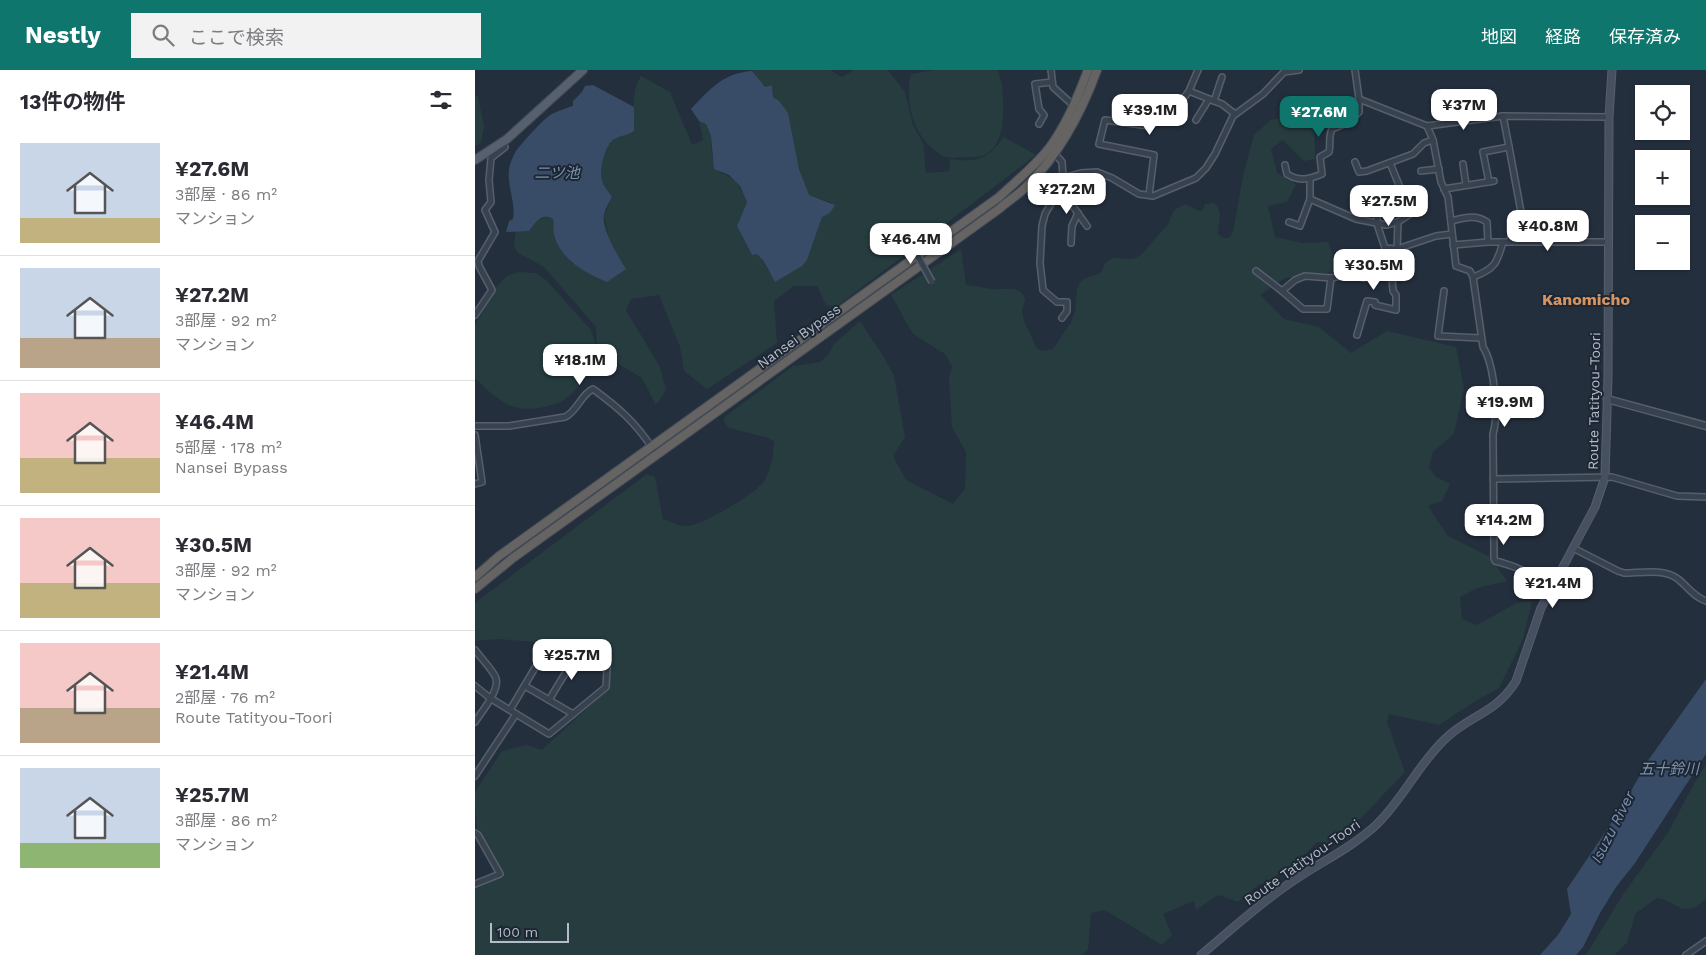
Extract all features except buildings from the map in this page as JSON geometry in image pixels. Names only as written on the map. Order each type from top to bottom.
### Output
[{"type":"highway","name":"Nansei Bypass","points":[[475,589],[654,451],[999,197],[1051,145],[1074,106],[1087,70]]},
{"type":"highway","name":"Nansei Bypass","points":[[475,577],[499,556],[654,451],[999,209],[1025,187],[1055,154],[1079,115],[1097,70]]},
{"type":"main road","points":[[475,160],[502,142],[583,70]]},
{"type":"main road","name":"Route Tatityou-Toori","points":[[1201,955],[1269,898],[1362,837],[1377,824],[1395,803],[1425,761],[1443,741],[1452,733],[1492,709],[1510,692],[1516,681],[1548,592],[1595,507],[1605,477],[1608,377],[1607,242],[1609,117],[1612,70]]},
{"type":"street","points":[[1051,70],[1053,87],[1074,106]]},
{"type":"street","points":[[1149,195],[1154,155],[1099,144],[1105,120],[1149,126],[1152,118],[1178,106],[1189,91],[1198,70]]},
{"type":"street","points":[[1063,178],[1081,173],[1097,172],[1112,178],[1139,194],[1153,196],[1196,178],[1206,168],[1215,154],[1226,128],[1235,114],[1263,94],[1284,72],[1299,70]]},
{"type":"street","points":[[1285,166],[1287,174],[1293,178],[1310,179],[1322,174],[1320,157],[1329,152],[1329,135],[1332,129],[1349,122],[1359,112],[1355,70]]},
{"type":"street","points":[[1195,120],[1212,100],[1221,77]]},
{"type":"street","points":[[1039,124],[1043,115],[1039,109],[1035,84],[1052,82]]},
{"type":"street","points":[[1189,91],[1222,104],[1235,114]]},
{"type":"street","points":[[1359,99],[1427,126],[1503,116],[1609,117]]},
{"type":"street","points":[[1473,277],[1487,272],[1497,263],[1521,212],[1503,116]]},
{"type":"street","points":[[1427,126],[1433,140],[1444,189],[1448,197],[1456,266],[1470,271],[1473,277],[1481,338],[1483,347],[1488,354],[1495,397],[1493,479],[1495,562],[1517,567],[1536,581],[1543,590],[1548,592]]},
{"type":"street","points":[[1355,162],[1359,172],[1367,171],[1413,154],[1424,143],[1433,140]]},
{"type":"street","points":[[475,315],[492,290],[478,261],[495,232],[485,210],[491,202],[489,180],[491,158],[505,146],[502,142]]},
{"type":"street","points":[[1444,189],[1491,181],[1483,152],[1509,147]]},
{"type":"street","points":[[1055,154],[1063,162],[1063,178],[1058,193],[1043,219],[1040,263],[1043,290],[1057,302],[1067,302],[1067,311],[1062,318]]},
{"type":"street","points":[[1310,199],[1356,220],[1386,225],[1399,222],[1416,209],[1409,196],[1401,190],[1390,163]]},
{"type":"street","points":[[1463,164],[1466,186]]},
{"type":"street","points":[[1421,171],[1439,169]]},
{"type":"street","points":[[1289,222],[1300,226],[1310,199],[1310,179]]},
{"type":"street","points":[[1058,193],[1078,213],[1087,226]]},
{"type":"street","points":[[1376,211],[1377,223],[1385,248],[1397,250]]},
{"type":"street","points":[[1071,243],[1073,226],[1078,213]]},
{"type":"street","points":[[1451,221],[1473,217],[1480,218],[1487,222],[1488,242]]},
{"type":"street","points":[[1397,250],[1399,222]]},
{"type":"street","points":[[1283,291],[1295,280],[1305,276],[1331,278],[1359,272],[1397,250],[1435,236],[1452,234]]},
{"type":"street","points":[[908,238],[931,282]]},
{"type":"street","points":[[1453,245],[1488,242],[1607,242]]},
{"type":"street","points":[[1357,335],[1367,301],[1396,310],[1396,295],[1393,291],[1389,255]]},
{"type":"street","points":[[1363,278],[1364,268]]},
{"type":"street","points":[[1255,271],[1283,291],[1303,309],[1327,309],[1331,278]]},
{"type":"street","points":[[1444,291],[1438,336],[1481,338]]},
{"type":"street","points":[[475,426],[509,426],[565,417],[593,389],[622,411],[638,427],[654,451]]},
{"type":"street","points":[[1607,399],[1706,426]]},
{"type":"street","points":[[475,435],[482,482],[475,484]]},
{"type":"street","points":[[1493,479],[1612,477],[1677,496],[1706,497]]},
{"type":"street","points":[[1573,548],[1624,573],[1665,572],[1677,577],[1695,595],[1706,601]]},
{"type":"street","points":[[475,650],[495,676],[496,688],[475,722]]},
{"type":"street","points":[[475,686],[490,698],[513,712],[549,734],[606,687],[608,652],[545,651],[513,712],[475,776]]},
{"type":"street","points":[[549,700],[578,652]]},
{"type":"street","points":[[525,686],[573,714]]},
{"type":"street","points":[[475,833],[478,835],[500,874],[475,884]]},
{"type":"street","points":[[1686,955],[1706,940]]},
{"type":"green space","points":[[752,70],[830,70],[842,77],[854,70],[888,70],[905,92],[913,125],[923,143],[926,173],[949,171],[950,159],[975,160],[981,158],[987,155],[1004,137],[1036,155],[836,307],[826,305],[817,286],[794,286],[774,301],[777,343],[707,389],[684,371],[680,347],[659,295],[631,299],[626,310],[660,367],[666,390],[656,405],[642,378],[598,352],[583,381],[570,395],[558,403],[545,407],[524,409],[511,406],[493,395],[475,378],[475,325],[498,285],[507,276],[519,272],[536,273],[547,281],[591,330],[597,349],[596,327],[544,267],[517,252],[514,244],[516,231],[529,231],[539,220],[549,217],[553,219],[556,238],[561,248],[573,264],[617,255],[609,238],[604,216],[612,197],[605,187],[601,176],[602,165],[610,143],[616,138],[634,131],[634,96],[641,76],[670,92],[692,145],[703,140],[699,121],[706,124],[711,136],[712,156],[719,172],[737,183],[747,202],[737,226],[752,255],[757,254],[763,260],[768,271],[802,266],[807,260],[822,216],[830,213],[832,203],[809,195],[799,167],[787,113],[773,97],[772,85],[765,87],[761,84]]},
{"type":"green space","points":[[934,70],[997,70],[1003,90],[1002,124],[997,143],[988,153],[979,157],[946,157],[924,140],[913,119],[910,108],[909,85],[911,74]]},
{"type":"green space","points":[[475,95],[478,97],[484,126],[481,142],[475,146]]},
{"type":"green space","points":[[1291,116],[1314,120],[1315,159],[1304,161],[1283,140],[1271,149],[1277,173],[1296,184],[1287,202],[1268,206],[1275,237],[1303,243],[1328,242],[1339,271],[1285,278],[1260,295],[1284,319],[1319,327],[1351,353],[1387,331],[1456,347],[1464,388],[1454,434],[1433,452],[1429,467],[1436,477],[1450,484],[1442,501],[1428,506],[1448,536],[1490,557],[1507,581],[1477,588],[1460,597],[1462,619],[1477,625],[1517,603],[1532,601],[1523,639],[1499,688],[1439,725],[1389,714],[1387,722],[1405,772],[1363,816],[1330,843],[1317,842],[1293,866],[1259,884],[1238,902],[1218,895],[1196,910],[1194,901],[1163,914],[1172,935],[1162,945],[1105,910],[1091,913],[1088,949],[1082,955],[475,955],[475,885],[504,877],[478,835],[475,792],[502,751],[526,745],[542,750],[609,688],[613,648],[497,639],[475,641],[475,603],[647,474],[655,477],[663,519],[682,526],[692,525],[714,516],[748,495],[763,483],[768,474],[774,442],[769,438],[729,428],[723,420],[727,415],[793,366],[820,362],[828,355],[834,344],[860,321],[894,376],[905,437],[893,456],[906,480],[953,504],[965,489],[966,452],[952,427],[949,380],[952,366],[945,354],[913,334],[891,295],[961,249],[966,285],[1020,291],[1025,300],[1022,310],[1024,321],[1037,349],[1042,351],[1053,349],[1071,322],[1075,312],[1077,289],[1080,283],[1084,279],[1101,272],[1106,262],[1113,258],[1133,259],[1141,255],[1168,224],[1174,210],[1185,204],[1199,211],[1203,210],[1205,204],[1214,203],[1220,214],[1218,234],[1223,238],[1229,238],[1233,232],[1243,176],[1254,135],[1271,120]]},
{"type":"green space","points":[[1706,765],[1706,899],[1694,908],[1683,909],[1657,898],[1635,914],[1627,943],[1614,955],[1586,955],[1622,896],[1669,831]]},
{"type":"water","points":[[752,71],[765,87],[772,85],[773,97],[779,101],[788,113],[799,169],[809,195],[835,205],[830,213],[822,217],[807,260],[802,266],[775,282],[763,260],[757,254],[752,255],[737,226],[747,202],[740,186],[729,175],[714,169],[711,136],[706,124],[699,121],[691,109],[718,83],[733,75]]},
{"type":"water","name":"二ツ池","points":[[593,85],[634,107],[634,131],[616,138],[610,143],[602,165],[601,176],[605,187],[612,197],[604,215],[605,227],[611,243],[626,269],[607,282],[582,270],[568,259],[558,244],[554,235],[553,219],[549,217],[542,218],[536,222],[529,231],[506,232],[509,221],[513,219],[514,213],[509,169],[516,151],[548,116],[573,106],[573,101],[585,86]]},
{"type":"water","name":"五十鈴川","points":[[1706,679],[1706,754],[1635,863],[1616,887],[1583,947],[1576,955],[1540,955],[1558,935],[1571,914],[1567,889],[1624,804],[1647,762]]},
{"type":"district","name":"Kanomicho","points":[[1586,299]]},
{"type":"water label","name":"Isuzu River","points":[[1613,827]]}]
